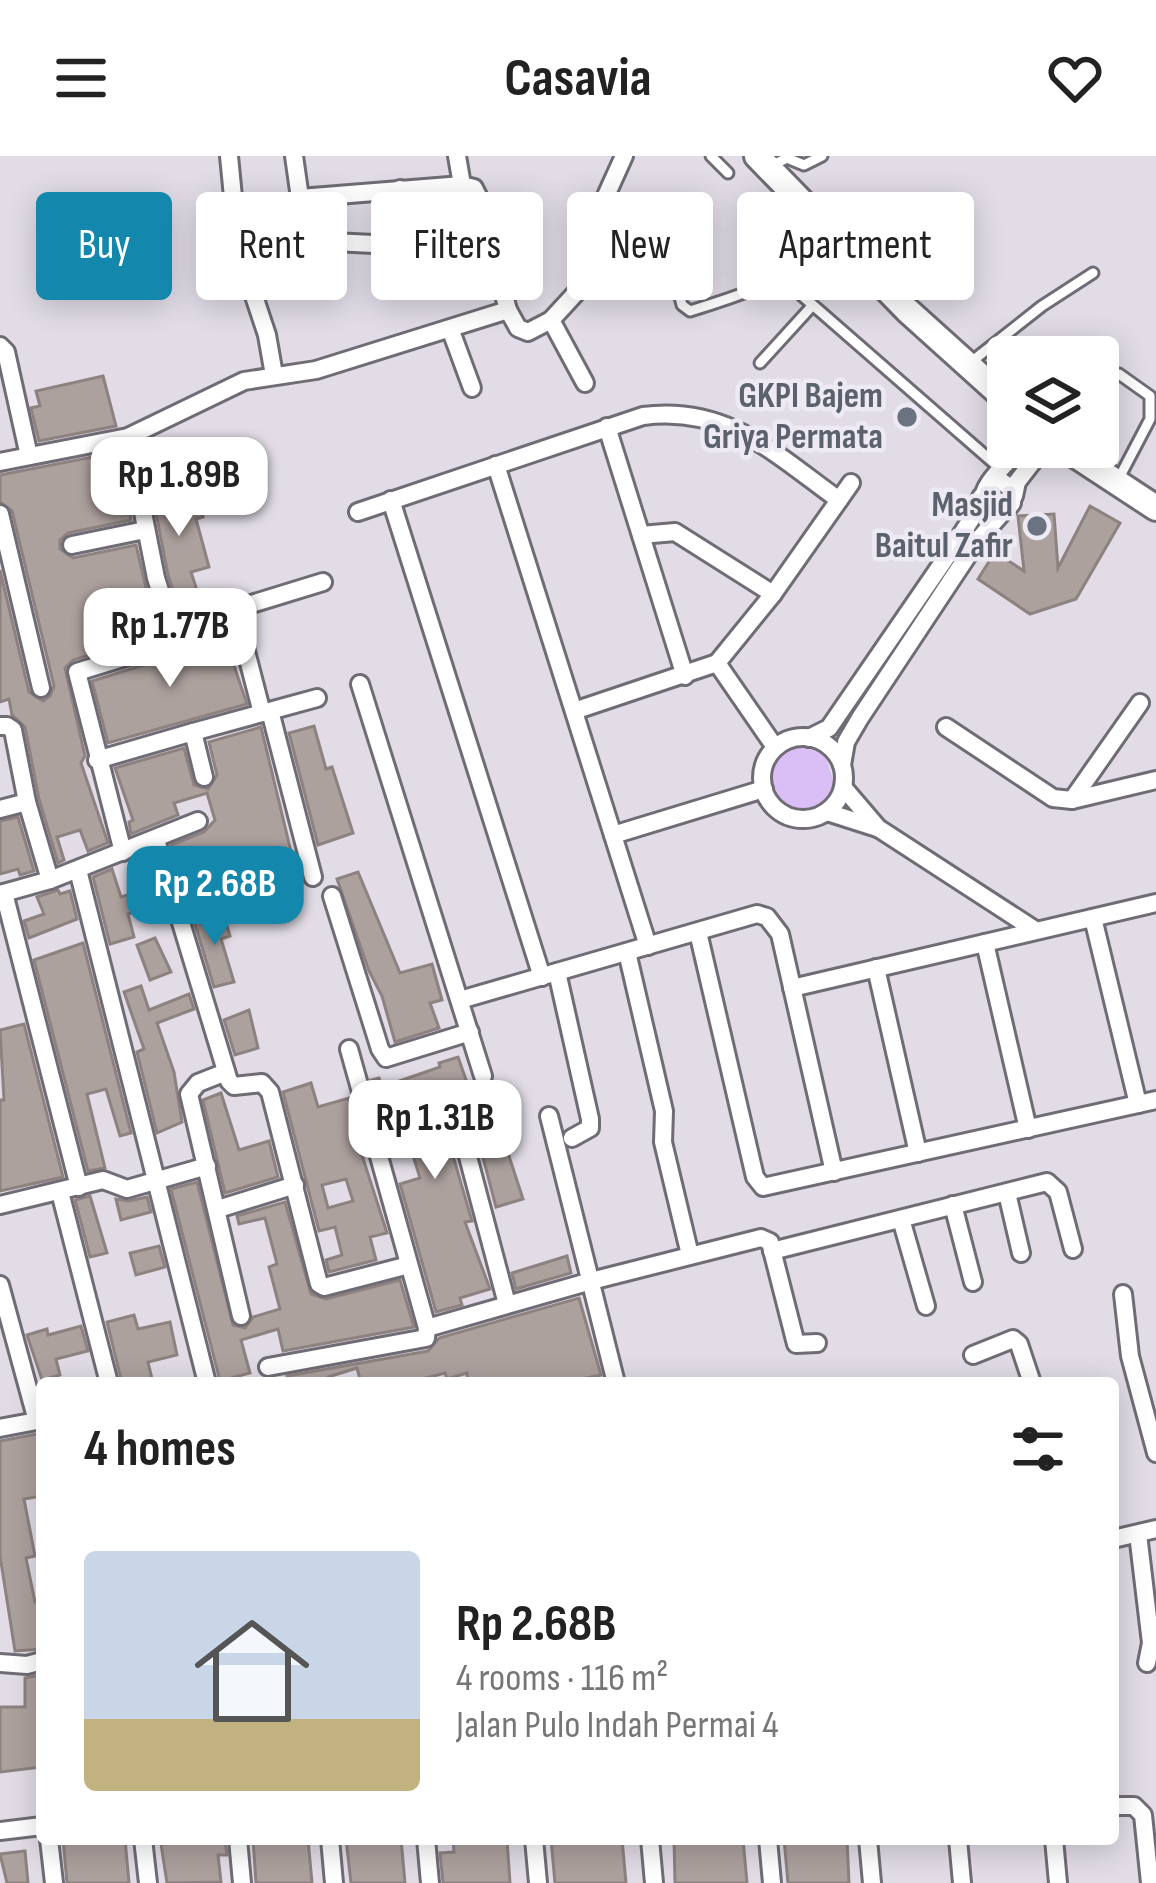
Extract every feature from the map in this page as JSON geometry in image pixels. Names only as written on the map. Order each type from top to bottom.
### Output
[{"type":"main road","points":[[762,162],[790,192]]},
{"type":"main road","points":[[898,300],[987,383]]},
{"type":"main road","points":[[1093,468],[1156,508]]},
{"type":"street","points":[[229,156],[238,248],[267,335],[274,375]]},
{"type":"street","points":[[294,156],[298,196],[463,185],[476,192]]},
{"type":"street","points":[[457,156],[463,185]]},
{"type":"street","points":[[505,300],[523,332],[551,320],[613,249],[605,198],[624,156]]},
{"type":"street","points":[[400,188],[401,192]]},
{"type":"street","points":[[0,462],[128,436],[244,381],[316,370],[508,310]]},
{"type":"street","points":[[551,320],[585,383]]},
{"type":"street","points":[[451,331],[472,388]]},
{"type":"street","points":[[0,346],[6,352],[29,456]]},
{"type":"street","points":[[358,512],[643,416],[677,412],[713,419],[746,433],[839,500]]},
{"type":"street","points":[[608,428],[685,676]]},
{"type":"street","points":[[123,852],[77,675],[80,669],[172,642],[173,628],[145,530],[128,436]]},
{"type":"street","points":[[496,465],[648,946]]},
{"type":"street","points":[[981,497],[988,510],[1012,476]]},
{"type":"street","points":[[1012,476],[978,540],[846,742],[843,787],[826,812],[809,819],[789,817],[773,806],[764,789],[765,762],[776,748],[829,728],[954,546],[987,484],[1012,476]]},
{"type":"street","points":[[574,711],[717,662],[773,594],[851,483]]},
{"type":"street","points":[[392,500],[549,975],[590,1119],[584,1133],[572,1138]]},
{"type":"street","points":[[0,514],[41,688]]},
{"type":"street","points":[[72,545],[145,530]]},
{"type":"street","points":[[641,535],[674,532],[773,594]]},
{"type":"street","points":[[173,628],[322,582]]},
{"type":"street","points":[[110,616],[164,600]]},
{"type":"street","points":[[235,609],[313,877]]},
{"type":"street","points":[[717,662],[776,748]]},
{"type":"street","points":[[360,684],[483,1076]]},
{"type":"street","points":[[98,760],[317,698]]},
{"type":"street","points":[[1072,800],[1140,703]]},
{"type":"street","points":[[844,707],[860,718]]},
{"type":"street","points":[[0,726],[13,730],[27,802],[50,880]]},
{"type":"street","points":[[946,727],[1045,794],[1072,800],[1156,780]]},
{"type":"street","points":[[194,732],[204,777]]},
{"type":"street","points":[[809,737],[829,747],[842,765]]},
{"type":"street","points":[[843,787],[878,828]]},
{"type":"street","points":[[613,835],[764,789]]},
{"type":"street","points":[[0,809],[27,802]]},
{"type":"street","points":[[826,812],[878,828],[1035,931]]},
{"type":"street","points":[[79,1187],[2,893],[78,870],[198,820]]},
{"type":"street","points":[[156,840],[226,1072],[233,1086],[262,1083],[268,1087],[316,1278],[324,1287],[409,1265]]},
{"type":"street","points":[[78,870],[206,1377]]},
{"type":"street","points":[[332,896],[386,1058],[470,1032]]},
{"type":"street","points":[[792,988],[1156,903]]},
{"type":"street","points":[[460,1000],[757,914],[767,916],[780,934],[834,1172]]},
{"type":"street","points":[[698,932],[758,1184],[771,1187],[1147,1102],[1094,917]]},
{"type":"street","points":[[985,943],[1028,1129]]},
{"type":"street","points":[[627,952],[664,1111],[663,1142],[690,1255]]},
{"type":"street","points":[[876,968],[918,1153]]},
{"type":"street","points":[[268,1367],[426,1338],[349,1048]]},
{"type":"street","points":[[226,1072],[198,1083],[189,1094],[241,1316]]},
{"type":"street","points":[[457,1115],[507,1304]]},
{"type":"street","points":[[549,1116],[615,1377]]},
{"type":"street","points":[[0,1205],[106,1180],[127,1189],[207,1166]]},
{"type":"street","points":[[772,1251],[1047,1182],[1054,1185],[1073,1250]]},
{"type":"street","points":[[218,1209],[295,1185]]},
{"type":"street","points":[[60,1192],[107,1377]]},
{"type":"street","points":[[1007,1192],[1021,1252]]},
{"type":"street","points":[[953,1205],[973,1282]]},
{"type":"street","points":[[902,1219],[926,1306]]},
{"type":"street","points":[[427,1328],[761,1238],[770,1242],[796,1345],[817,1343]]},
{"type":"street","points":[[0,1286],[36,1411]]},
{"type":"street","points":[[1123,1294],[1130,1356],[1156,1453]]},
{"type":"street","points":[[973,1355],[1017,1340],[1030,1377]]},
{"type":"street","points":[[0,1428],[36,1422]]},
{"type":"street","points":[[1147,1532],[1151,1643],[1147,1663]]},
{"type":"street","points":[[0,1663],[36,1663]]},
{"type":"street","points":[[1119,1806],[1134,1806],[1146,1821],[1150,1883]]},
{"type":"street","points":[[0,1832],[36,1827]]},
{"type":"street","points":[[51,1845],[54,1883]]},
{"type":"street","points":[[144,1845],[148,1883]]},
{"type":"street","points":[[239,1845],[242,1883]]},
{"type":"street","points":[[331,1845],[334,1883]]},
{"type":"street","points":[[427,1845],[430,1883]]},
{"type":"street","points":[[535,1845],[538,1883]]},
{"type":"street","points":[[651,1845],[654,1883]]},
{"type":"street","points":[[769,1845],[772,1883]]},
{"type":"street","points":[[869,1845],[872,1883]]},
{"type":"street","points":[[959,1845],[962,1883]]},
{"type":"street","points":[[1055,1845],[1058,1883]]},
{"type":"lane","points":[[711,156],[728,173]]},
{"type":"lane","points":[[762,162],[783,159],[804,165],[822,156]]},
{"type":"lane","points":[[967,366],[1042,306],[1093,273]]},
{"type":"lane","points":[[681,300],[690,311],[737,292]]},
{"type":"lane","points":[[806,300],[1012,476]]},
{"type":"lane","points":[[760,363],[812,306]]},
{"type":"lane","points":[[1116,484],[1152,408],[1150,396],[1119,376]]},
{"type":"shaded area","points":[[796,744],[825,755],[835,786],[815,812],[781,814],[763,792],[768,759]]},
{"type":"building","points":[[103,376],[116,426],[39,441],[31,408],[40,406],[36,391]]},
{"type":"building","points":[[118,452],[131,520],[68,533],[60,540],[60,549],[73,558],[136,545],[147,592],[105,605],[98,620],[102,627],[113,629],[155,616],[160,633],[73,660],[65,668],[85,756],[81,763],[108,843],[88,851],[80,830],[57,837],[64,860],[58,863],[25,727],[12,715],[9,699],[0,702],[0,570],[29,692],[43,701],[54,686],[12,511],[0,502],[0,475]]},
{"type":"building","points":[[153,458],[172,501],[196,494],[203,517],[196,519],[209,567],[191,572],[202,606],[180,612],[146,461]]},
{"type":"building","points":[[1090,506],[1120,523],[1076,599],[1030,614],[978,579],[995,552],[1024,571],[1018,516],[1054,514],[1058,568]]},
{"type":"building","points":[[197,634],[200,644],[229,636],[229,651],[247,704],[108,743],[92,681],[173,656],[187,637]]},
{"type":"building","points":[[314,726],[353,833],[318,845],[289,733]]},
{"type":"building","points":[[261,727],[299,885],[276,891],[267,858],[218,872],[213,852],[177,864],[171,845],[204,832],[215,820],[207,793],[174,803],[178,815],[131,834],[129,822],[133,820],[115,768],[184,748],[194,785],[208,789],[217,775],[209,742]]},
{"type":"building","points":[[18,817],[34,871],[0,874],[0,821]]},
{"type":"building","points":[[112,869],[121,897],[157,886],[162,903],[128,914],[134,937],[110,944],[93,877]]},
{"type":"building","points":[[358,872],[400,973],[432,964],[442,1000],[430,1003],[439,1028],[395,1042],[337,879]]},
{"type":"building","points":[[58,890],[60,894],[70,891],[77,919],[29,938],[24,921],[44,914],[37,897]]},
{"type":"building","points":[[223,913],[230,936],[221,939],[234,982],[214,987],[194,921]]},
{"type":"building","points":[[155,938],[171,972],[150,980],[137,945]]},
{"type":"building","points":[[83,943],[131,1133],[120,1136],[106,1089],[87,1094],[105,1168],[88,1171],[34,960]]},
{"type":"building","points":[[141,986],[149,1010],[189,994],[194,1009],[157,1023],[174,1072],[182,1122],[157,1133],[137,1052],[144,1049],[124,992]]},
{"type":"building","points":[[249,1010],[258,1048],[235,1055],[224,1020]]},
{"type":"building","points":[[24,1024],[63,1177],[0,1191],[0,1100],[4,1100],[0,1030]]},
{"type":"building","points":[[458,1057],[470,1091],[437,1101],[472,1221],[465,1222],[490,1289],[460,1298],[462,1305],[436,1312],[400,1184],[420,1178],[408,1139],[394,1145],[371,1080],[379,1078],[382,1087]]},
{"type":"building","points":[[311,1083],[318,1107],[349,1098],[387,1233],[370,1237],[376,1260],[329,1272],[326,1260],[342,1255],[335,1227],[319,1231],[283,1092]],"holes":[[[346,1179],[353,1201],[328,1208],[322,1185]]]},
{"type":"building","points":[[221,1093],[239,1150],[269,1141],[278,1177],[225,1193],[203,1100]]},
{"type":"building","points":[[496,1094],[523,1199],[496,1207],[469,1104]]},
{"type":"building","points":[[197,1182],[233,1325],[245,1328],[253,1317],[280,1309],[269,1267],[277,1264],[265,1218],[239,1224],[237,1216],[285,1202],[311,1294],[326,1299],[400,1280],[414,1327],[283,1351],[278,1329],[241,1340],[250,1373],[219,1377],[171,1189]]},
{"type":"building","points":[[90,1196],[107,1253],[90,1257],[75,1200]]},
{"type":"building","points":[[147,1197],[151,1212],[121,1220],[116,1199]]},
{"type":"building","points":[[159,1246],[165,1267],[136,1275],[130,1253]]},
{"type":"building","points":[[567,1256],[571,1273],[516,1289],[512,1273]]},
{"type":"building","points":[[579,1298],[601,1375],[359,1377],[357,1368],[328,1377],[287,1376],[428,1351],[439,1338]]},
{"type":"building","points":[[134,1315],[138,1329],[170,1322],[177,1355],[148,1362],[152,1377],[121,1377],[107,1322]]},
{"type":"building","points":[[81,1326],[88,1351],[56,1359],[60,1375],[41,1377],[27,1335],[47,1329],[48,1335]]},
{"type":"building","points":[[36,1434],[36,1497],[24,1499],[35,1556],[26,1558],[36,1602],[36,1649],[15,1651],[0,1556],[0,1441]]},
{"type":"building","points":[[36,1676],[36,1768],[0,1772],[0,1707],[25,1707],[25,1678]]},
{"type":"building","points":[[64,1845],[126,1845],[129,1883],[67,1883]]},
{"type":"building","points":[[161,1845],[226,1845],[227,1855],[218,1855],[221,1882],[167,1883]]},
{"type":"building","points":[[253,1845],[309,1845],[312,1883],[256,1883]]},
{"type":"building","points":[[347,1845],[402,1845],[405,1883],[351,1883]]},
{"type":"building","points":[[453,1845],[507,1845],[510,1883],[443,1883],[440,1853],[454,1852]]},
{"type":"building","points":[[552,1845],[623,1845],[626,1883],[555,1883]]},
{"type":"building","points":[[674,1845],[744,1845],[747,1883],[675,1883]]},
{"type":"building","points":[[785,1845],[847,1845],[849,1883],[788,1883]]},
{"type":"building","points":[[25,1851],[28,1883],[7,1883],[0,1854]]},
{"type":"place","name":"GKPI Bajem Griya Permata","points":[[907,417]]},
{"type":"place","name":"Masjid Baitul Zafir","points":[[1037,526]]}]
